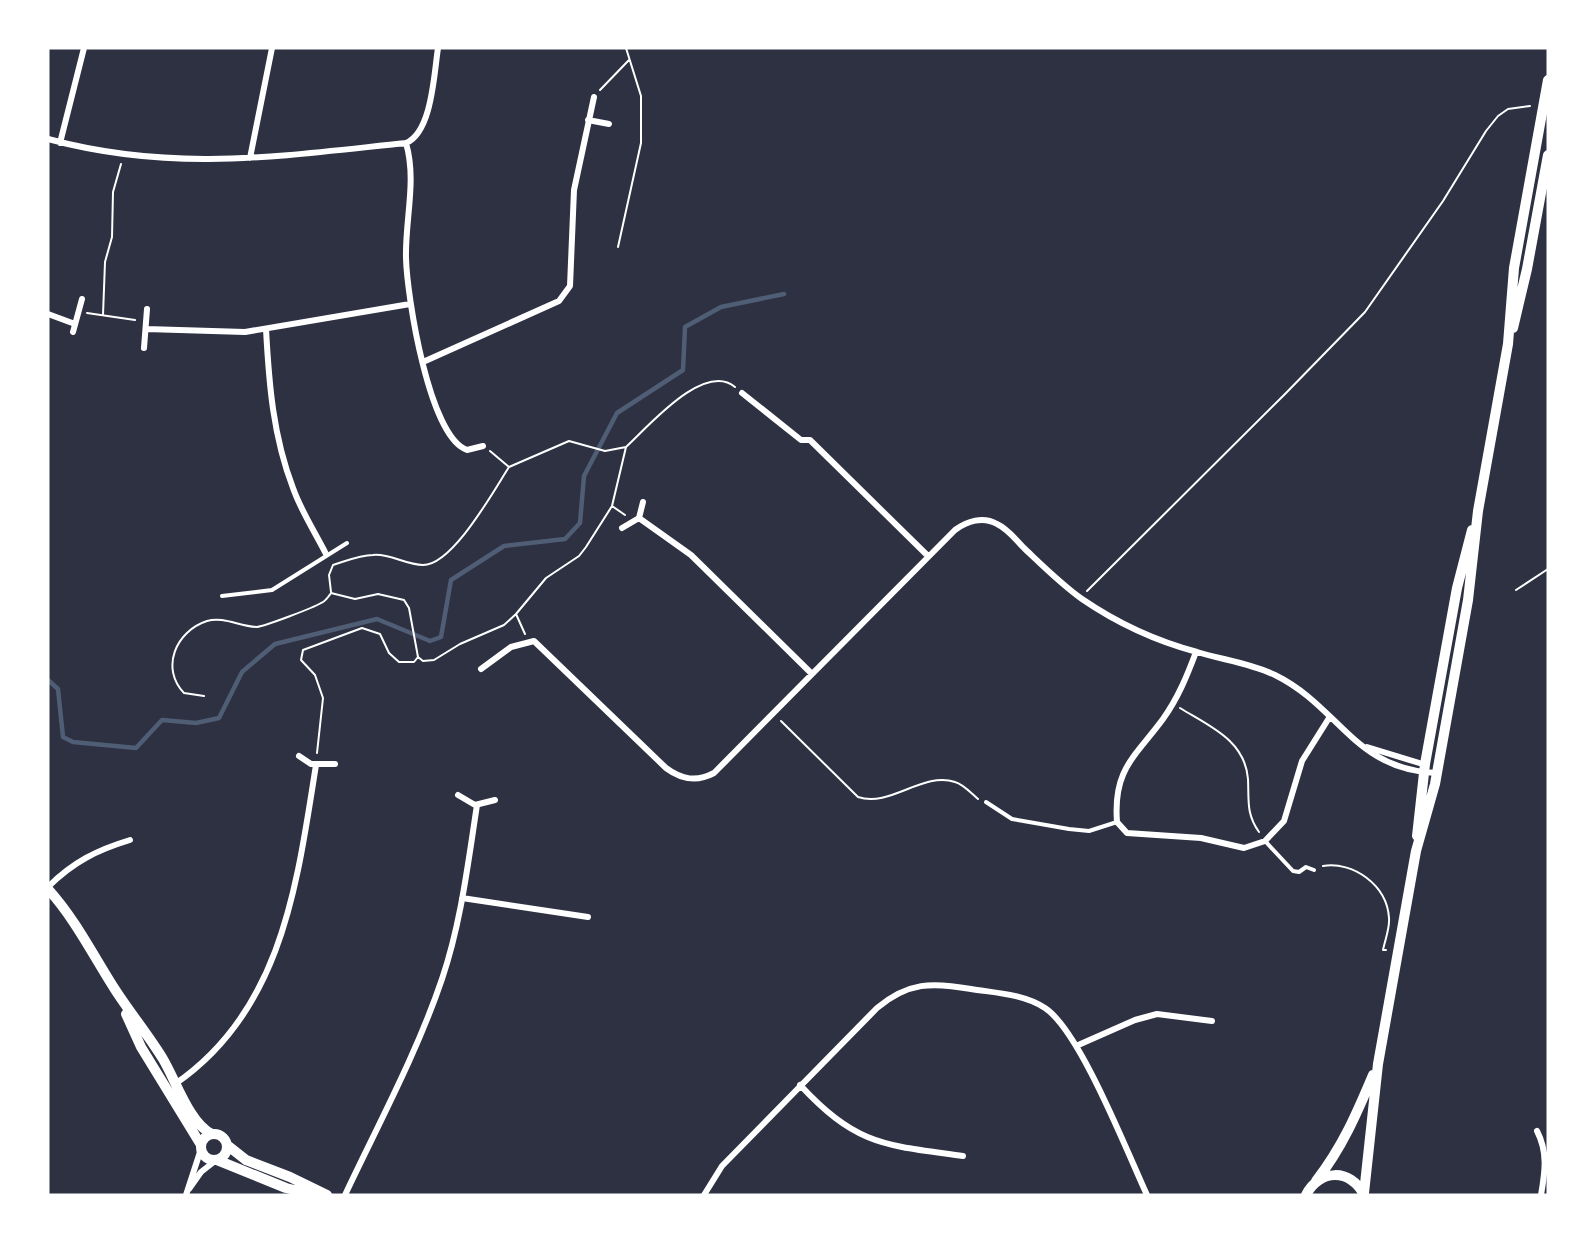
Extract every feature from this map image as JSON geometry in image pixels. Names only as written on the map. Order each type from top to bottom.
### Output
[{"type":"street","points":[[60,143],[84,48]]},
{"type":"street","points":[[250,158],[272,48]]},
{"type":"street","points":[[48,139],[123,156],[186,161],[250,158],[406,143],[417,137],[425,123],[438,48]]},
{"type":"street","points":[[1508,344],[1514,268],[1545,117],[1548,80]]},
{"type":"street","points":[[423,362],[559,301],[567,294],[572,276],[575,181],[594,97]]},
{"type":"street","points":[[588,120],[609,124]]},
{"type":"street","points":[[406,143],[412,163],[406,231],[410,304],[423,362],[433,397],[453,442],[467,450],[483,446]]},
{"type":"street","points":[[1416,851],[1437,773],[1471,588],[1478,511],[1508,344],[1526,279],[1548,155]]},
{"type":"street","points":[[48,314],[74,328],[82,299]]},
{"type":"street","points":[[146,326],[215,332],[266,329],[410,304]]},
{"type":"street","points":[[144,348],[147,309]]},
{"type":"street","points":[[266,329],[270,397],[283,461],[293,490],[326,554]]},
{"type":"street","points":[[742,393],[801,440],[810,440],[813,446],[927,555]]},
{"type":"street","points":[[622,528],[639,518],[643,502]]},
{"type":"street","points":[[1364,1194],[1378,1064],[1416,851],[1425,769],[1457,588],[1478,511]]},
{"type":"street","points":[[639,518],[691,555],[812,674]]},
{"type":"street","points":[[481,669],[511,647],[534,641],[666,768],[683,778],[700,779],[714,773],[927,555],[963,524],[971,521],[990,521],[1007,531],[1056,578],[1080,597],[1125,625],[1196,652],[1258,668],[1275,675],[1305,694],[1329,718],[1387,764],[1425,769]]},
{"type":"street","points":[[1196,652],[1172,705],[1129,761],[1118,798],[1117,822],[1121,829],[1133,835],[1201,838],[1244,848],[1265,840],[1284,821],[1302,761],[1329,718]]},
{"type":"street","points":[[1363,746],[1437,773]]},
{"type":"street","points":[[299,756],[316,765],[335,764]]},
{"type":"street","points":[[167,1089],[209,1055],[231,1028],[245,1009],[278,948],[295,893],[316,765]]},
{"type":"street","points":[[458,795],[468,803],[477,805],[495,800]]},
{"type":"street","points":[[345,1195],[429,1013],[450,952],[462,898],[477,805]]},
{"type":"street","points":[[130,840],[83,858],[48,888],[79,928],[116,991],[177,1082],[197,1124],[223,1138],[227,1145],[246,1160],[290,1177],[327,1195]]},
{"type":"street","points":[[462,898],[588,918]]},
{"type":"street","points":[[704,1195],[722,1166],[890,997],[912,987],[934,983],[1031,1000],[1059,1019],[1076,1046],[1147,1195]]},
{"type":"street","points":[[116,991],[141,1047],[201,1147],[204,1156],[286,1188],[315,1195]]},
{"type":"street","points":[[1076,1046],[1135,1020],[1157,1014],[1212,1021]]},
{"type":"street","points":[[1306,1195],[1334,1158],[1347,1136],[1378,1064]]},
{"type":"street","points":[[800,1085],[835,1120],[866,1138],[900,1148],[963,1156]]},
{"type":"street","points":[[1538,1131],[1543,1141],[1545,1161],[1541,1195]]},
{"type":"street","points":[[186,1193],[201,1147],[205,1138],[212,1134]]},
{"type":"street","points":[[186,1193],[201,1173],[226,1153],[227,1145]]},
{"type":"street","points":[[1316,1181],[1334,1174],[1343,1175],[1359,1185],[1364,1194]]},
{"type":"lane","points":[[222,596],[272,590],[346,543]]},
{"type":"lane","points":[[986,802],[1012,819],[1050,826],[1089,831],[1117,822]]},
{"type":"lane","points":[[1265,840],[1293,872],[1299,872],[1306,867],[1314,870]]},
{"type":"path","points":[[618,247],[641,143],[641,96],[626,48]]},
{"type":"path","points":[[594,97],[630,59]]},
{"type":"path","points":[[1080,597],[1278,402],[1365,312],[1443,201],[1486,131],[1498,116],[1518,106],[1545,117]]},
{"type":"path","points":[[103,315],[105,262],[112,237],[113,192],[123,156]]},
{"type":"path","points":[[78,312],[103,315],[146,326]]},
{"type":"path","points":[[204,696],[184,693],[172,678],[170,669],[174,652],[190,632],[214,620],[262,626],[321,604],[331,593],[329,575],[333,565],[375,554],[414,564],[426,565],[438,561],[472,525],[509,467],[569,441],[604,451],[626,447],[693,387],[714,380],[730,383],[742,393]]},
{"type":"path","points":[[483,446],[509,467]]},
{"type":"path","points":[[331,593],[355,599],[378,594],[400,597],[407,603],[418,656],[423,661],[434,660],[460,644],[504,625],[546,578],[573,560],[586,547],[612,506],[626,447]]},
{"type":"path","points":[[1516,590],[1548,569]]},
{"type":"path","points":[[516,614],[524,633],[534,641]]},
{"type":"path","points":[[316,765],[323,698],[315,675],[301,660],[303,650],[362,628],[380,634],[389,653],[399,662],[414,662],[418,656]]},
{"type":"path","points":[[1172,705],[1230,739],[1244,758],[1248,777],[1247,809],[1253,824],[1265,840]]},
{"type":"path","points":[[775,710],[788,729],[811,748],[858,797],[882,797],[920,785],[946,780],[959,783],[978,799],[986,802]]},
{"type":"path","points":[[1314,870],[1326,865],[1338,866],[1366,877],[1378,890],[1388,909],[1389,919],[1383,950],[1398,952]]},
{"type":"waterway","points":[[48,680],[58,689],[63,737],[73,742],[136,748],[162,720],[196,723],[219,718],[242,672],[275,644],[377,619],[430,641],[441,637],[451,580],[504,546],[565,539],[580,523],[584,476],[617,413],[683,370],[685,327],[721,307],[784,294]]}]
